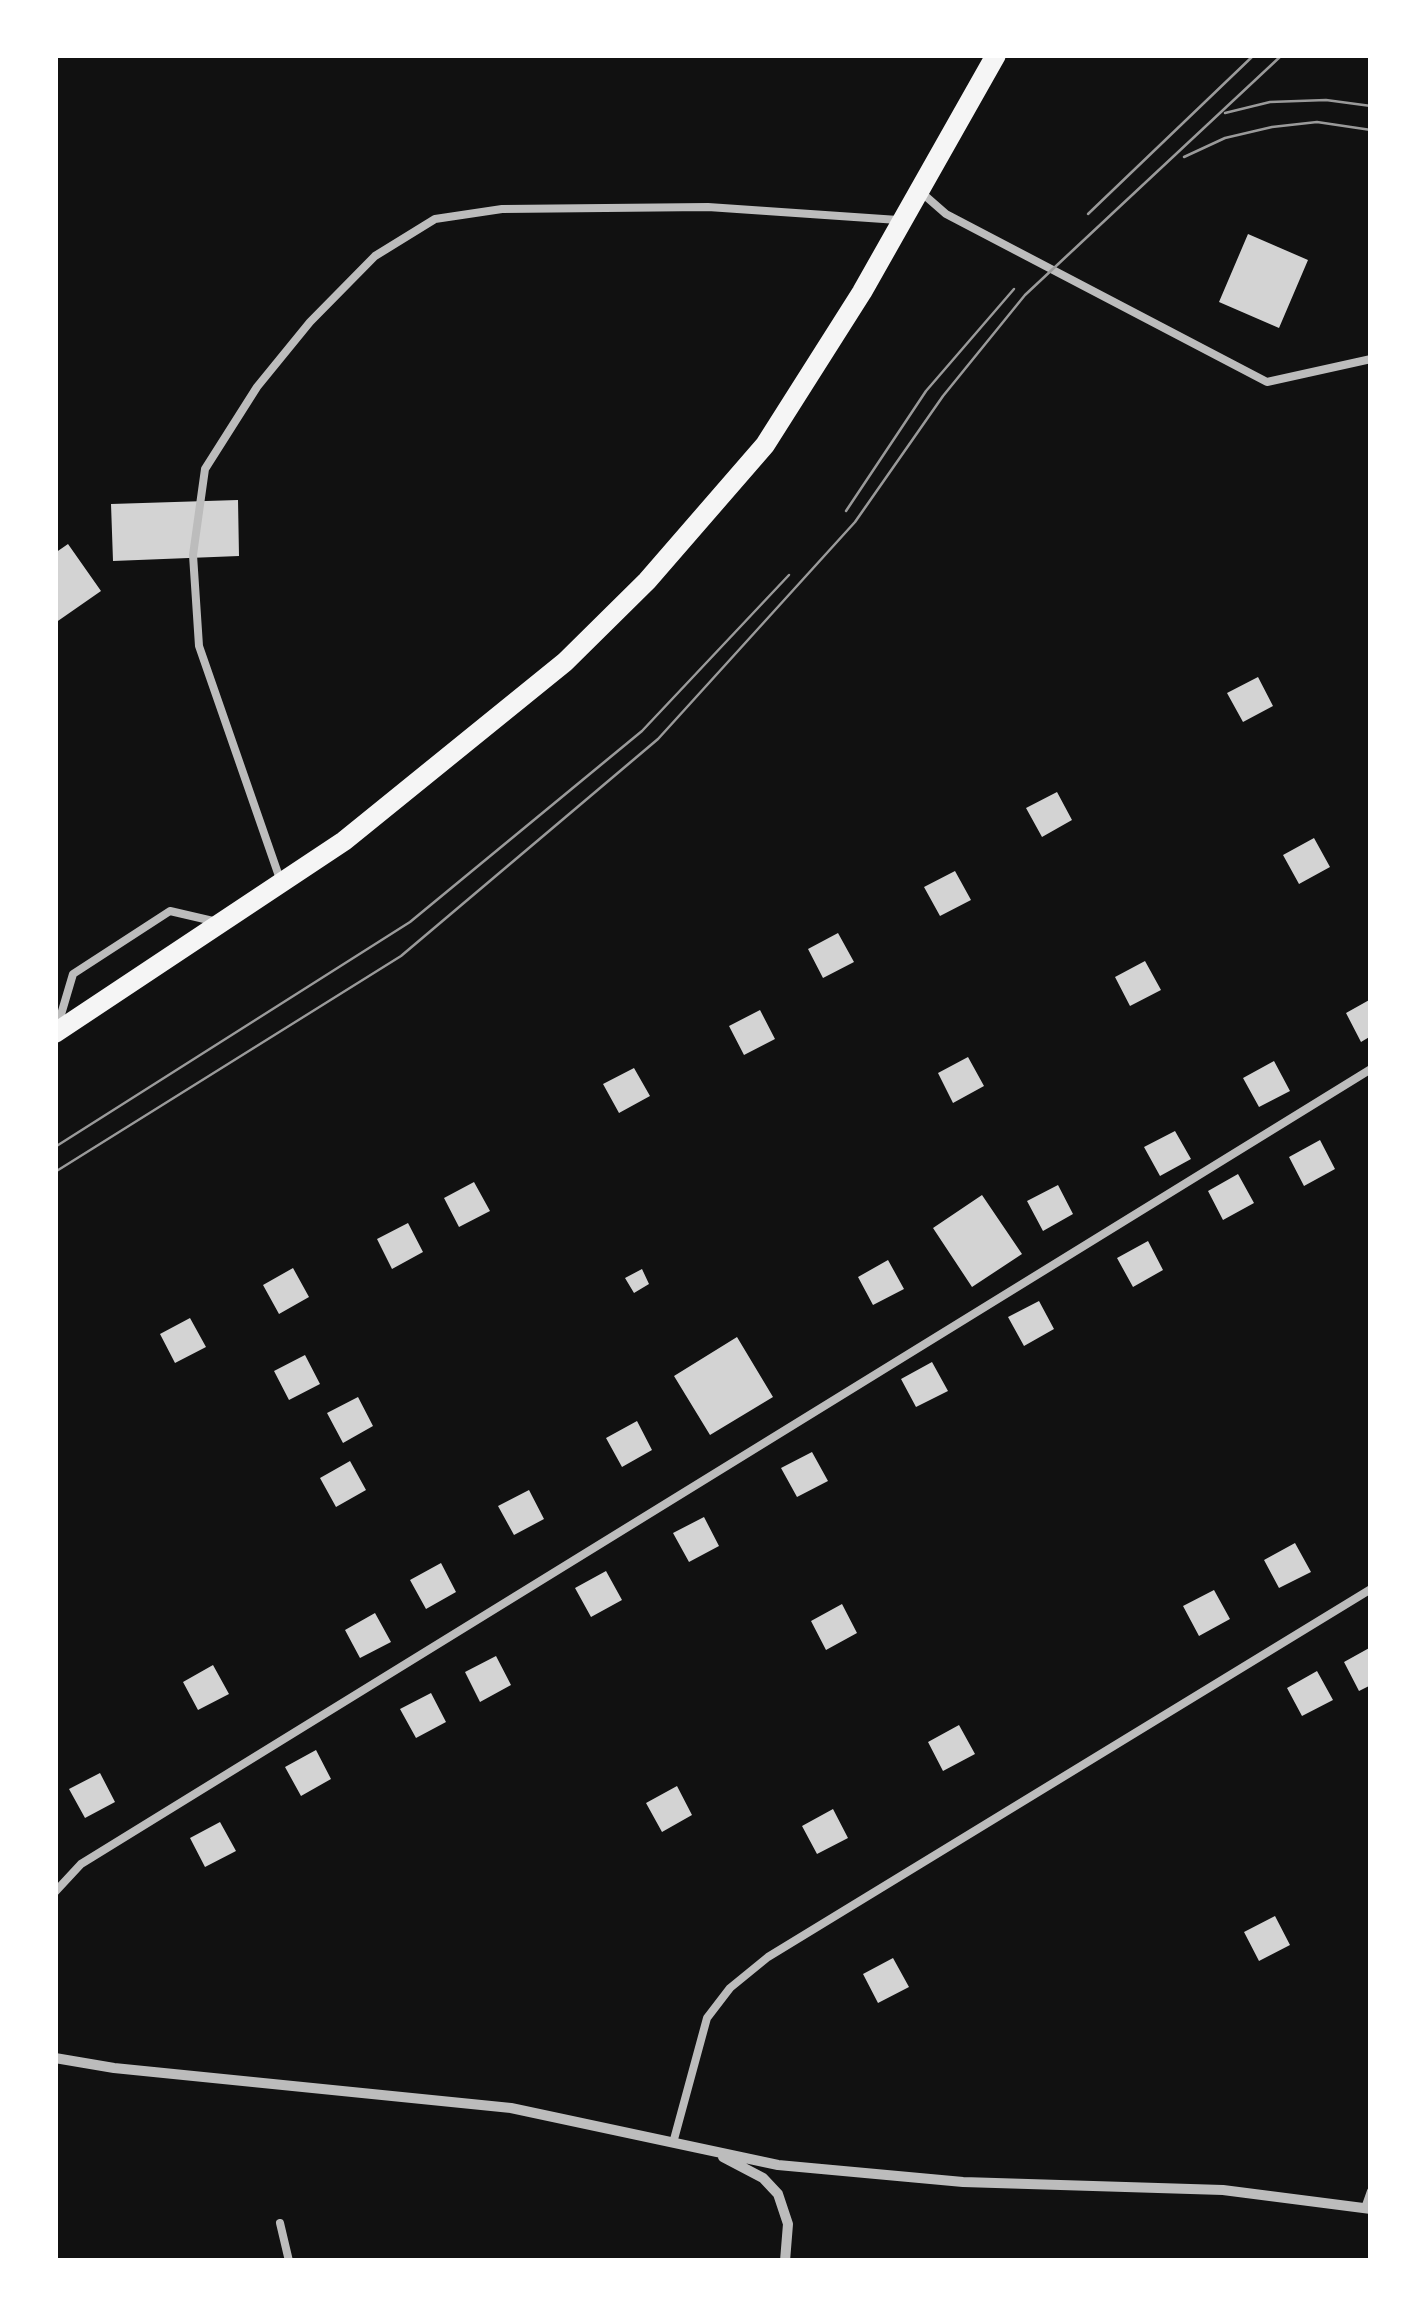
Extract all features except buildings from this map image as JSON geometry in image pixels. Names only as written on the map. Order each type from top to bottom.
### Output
[{"type":"main road","points":[[55,1033],[282,884],[465,746],[565,662],[647,580],[765,444],[920,191],[996,55]]},
{"type":"street","points":[[55,2058],[114,2068],[510,2108],[778,2165],[963,2182],[1224,2190],[1368,2208]]},
{"type":"street","points":[[714,2152],[763,2178],[778,2194],[788,2224],[785,2261]]},
{"type":"lane","points":[[920,191],[946,214],[1267,382],[1371,358]]},
{"type":"lane","points":[[282,884],[199,646],[194,555],[206,469],[257,387],[310,322],[375,256],[435,219],[502,209],[708,207],[902,220]]},
{"type":"lane","points":[[55,1033],[73,974],[170,911],[222,924]]},
{"type":"lane","points":[[55,1892],[81,1864],[1371,1069]]},
{"type":"lane","points":[[673,2143],[707,2018],[730,1988],[768,1957],[1371,1589]]},
{"type":"lane","points":[[1368,2208],[1371,2191]]},
{"type":"lane","points":[[280,2223],[289,2261]]},
{"type":"tram line","points":[[1088,214],[1254,55]]},
{"type":"tram line","points":[[55,1172],[401,956],[658,739],[855,522],[943,396],[1025,295],[1282,55]]},
{"type":"tram line","points":[[1225,113],[1270,102],[1326,100],[1371,106]]},
{"type":"tram line","points":[[1184,157],[1225,138],[1272,127],[1317,122],[1371,130]]},
{"type":"tram line","points":[[846,511],[926,391],[1014,289]]},
{"type":"tram line","points":[[55,1147],[410,922],[642,731],[789,575]]}]
